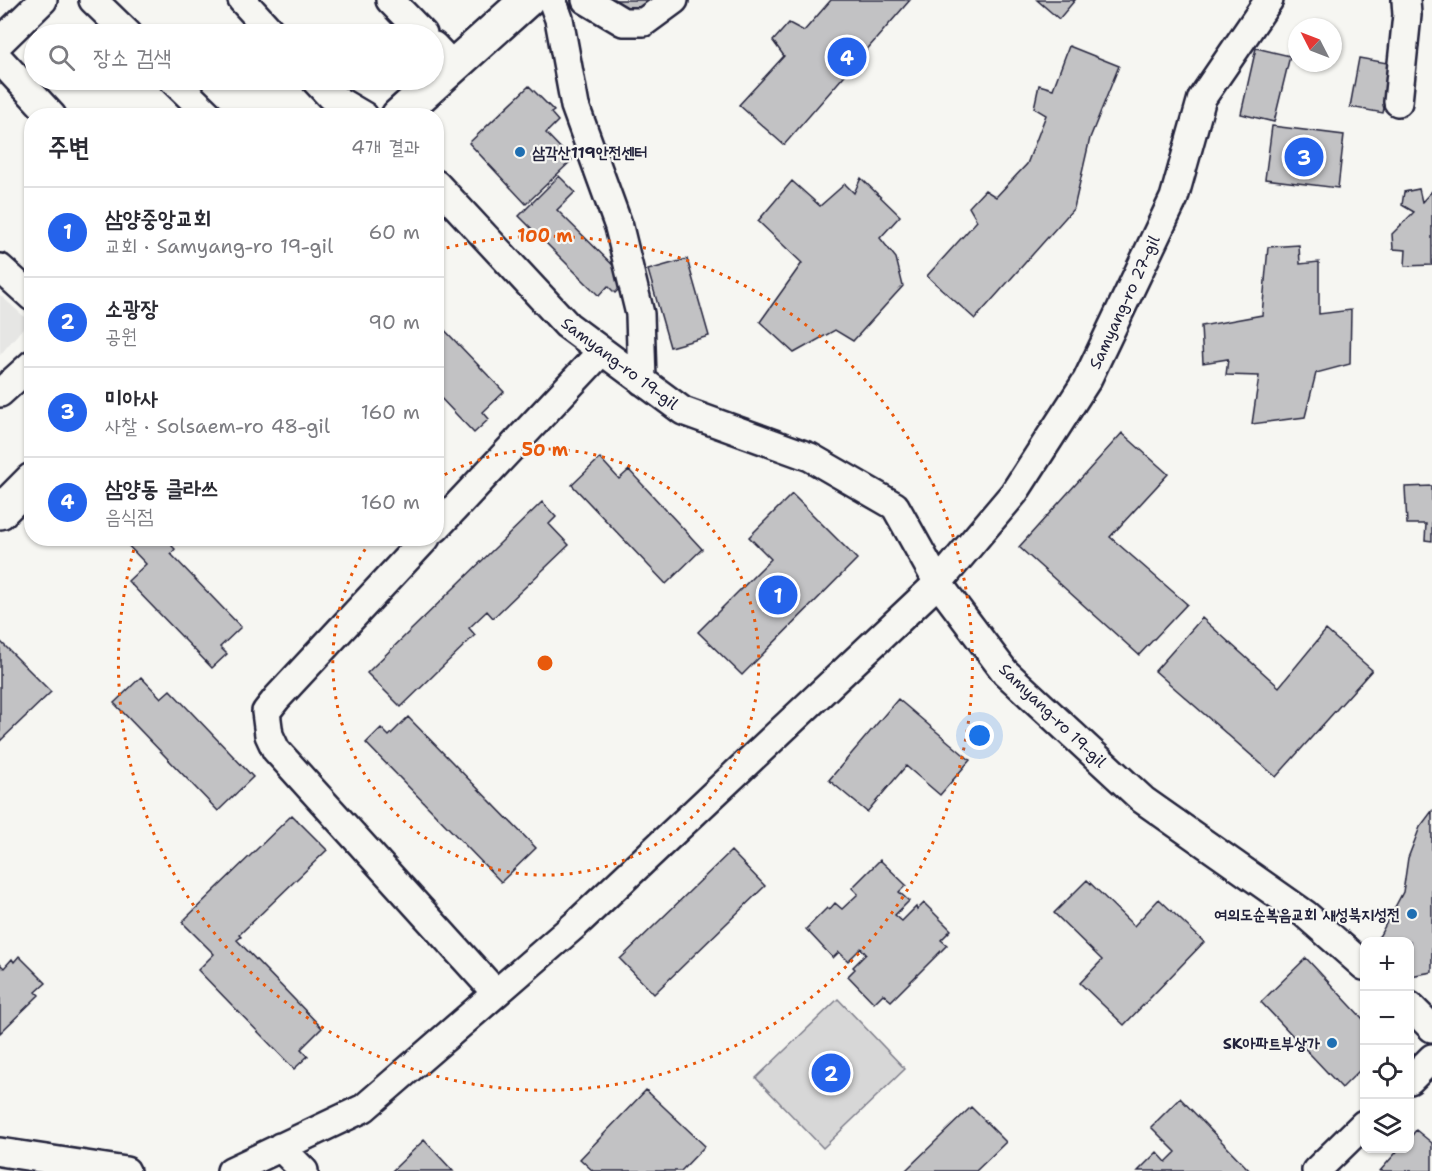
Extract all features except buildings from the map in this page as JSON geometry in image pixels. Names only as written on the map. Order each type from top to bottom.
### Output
[{"type":"main road","points":[[444,55],[531,1]]},
{"type":"main road","points":[[404,108],[418,90]]},
{"type":"main road","points":[[0,512],[24,488]]},
{"type":"street","points":[[26,24],[44,0]]},
{"type":"street","points":[[93,0],[118,24]]},
{"type":"street","points":[[242,0],[264,24]]},
{"type":"street","points":[[390,0],[413,24]]},
{"type":"street","points":[[586,0],[623,21],[644,22],[674,0]]},
{"type":"street","name":"Samyang-ro 27-gil","points":[[231,1171],[364,1107],[576,924],[938,583],[1014,494],[1087,380],[1174,198],[1202,98],[1269,0]]},
{"type":"street","points":[[1398,102],[1407,15],[1406,0]]},
{"type":"street","points":[[531,1],[559,18],[575,105],[622,238],[639,314],[642,381]]},
{"type":"street","points":[[24,27],[1,58],[24,85]]},
{"type":"street","points":[[29,90],[44,108]]},
{"type":"street","points":[[183,90],[202,108]]},
{"type":"street","points":[[324,90],[350,108]]},
{"type":"street","name":"Samyang-ro 19-gil","points":[[444,193],[567,325],[683,411],[810,457],[895,506],[938,583],[1005,672],[1143,801],[1305,914],[1360,962]]},
{"type":"street","points":[[0,268],[24,290]]},
{"type":"street","points":[[444,519],[602,351]]},
{"type":"street","points":[[0,393],[24,370]]},
{"type":"street","points":[[419,546],[266,712],[268,735],[276,750],[496,993]]},
{"type":"street","points":[[1414,1010],[1432,1028]]},
{"type":"street","points":[[1414,1076],[1432,1058]]},
{"type":"street","points":[[1316,1171],[1360,1129]]},
{"type":"street","points":[[280,1147],[304,1171]]},
{"type":"street","points":[[0,1152],[55,1166],[126,1171]]},
{"type":"shaded area","points":[[0,295],[24,317],[24,327],[0,355]]},
{"type":"shaded area","points":[[838,999],[905,1069],[823,1148],[756,1078]]},
{"type":"place","name":"삼양동 클라쓰","points":[[847,57]]},
{"type":"place","name":"삼각산119안전센터","points":[[520,152]]},
{"type":"place","name":"미아사","points":[[1304,157]]},
{"type":"place","name":"삼양중앙교회","points":[[778,595]]},
{"type":"place","name":"여의도순복음교회 새성북지성전","points":[[1412,914]]},
{"type":"place","name":"SK아파트부상가","points":[[1332,1043]]},
{"type":"place","name":"소광장","points":[[831,1073]]}]
